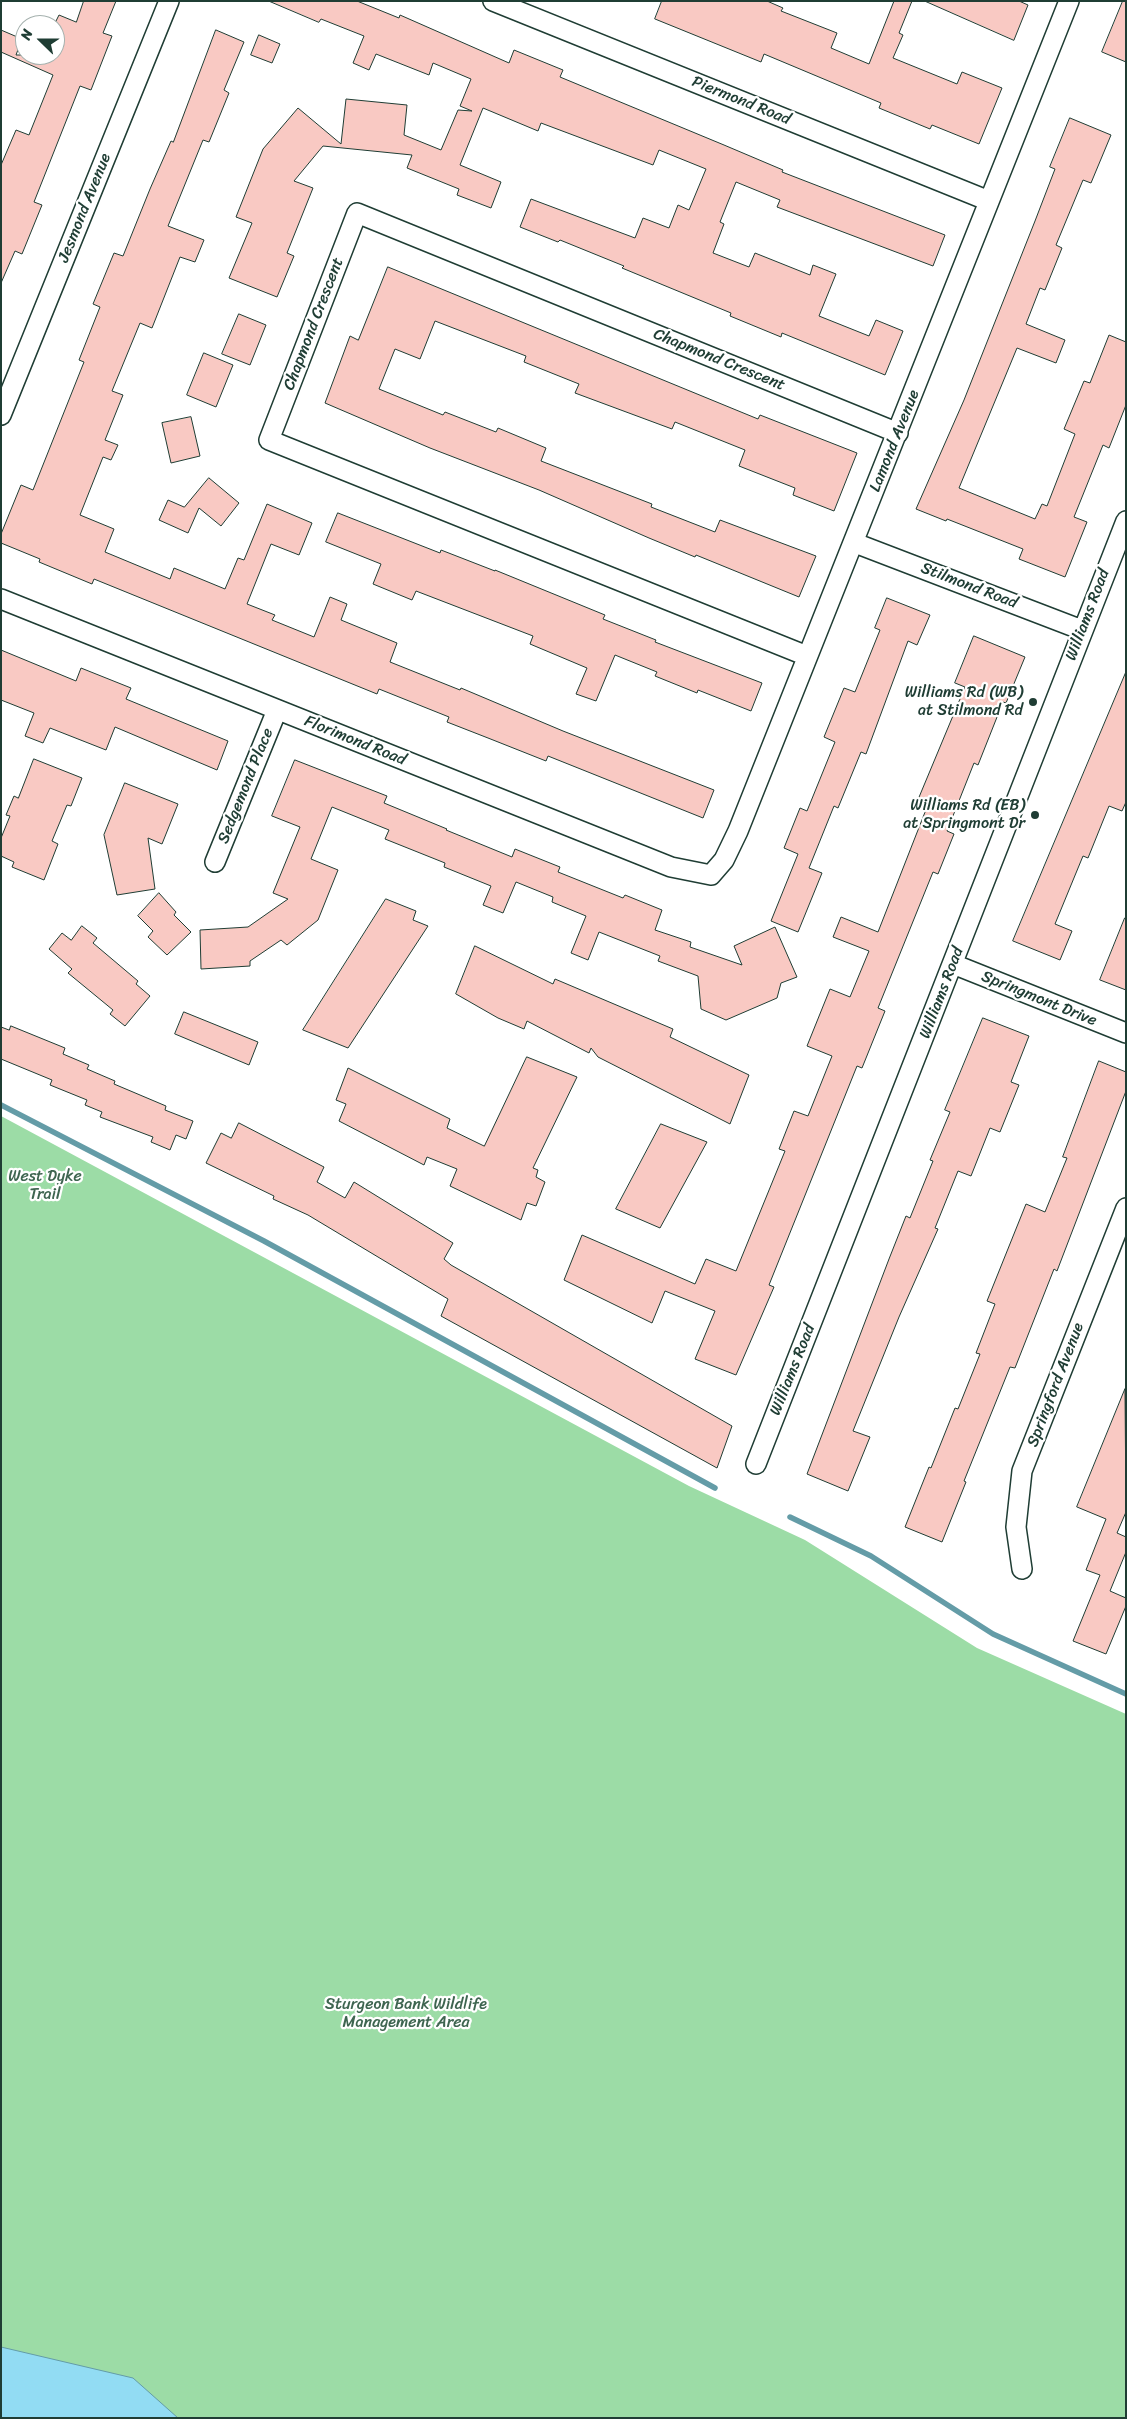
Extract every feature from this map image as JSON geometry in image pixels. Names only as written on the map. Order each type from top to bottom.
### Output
[{"type":"street","name":"Jesmond Avenue","points":[[1,415],[169,1]]},
{"type":"street","name":"Piermond Road","points":[[493,1],[989,201]]},
{"type":"street","name":"Lamond Avenue","points":[[711,875],[724,860],[738,831],[807,656],[855,543],[1068,1]]},
{"type":"street","name":"Chapmond Crescent","points":[[807,656],[269,440],[357,213],[898,433]]},
{"type":"street","name":"Williams Road","points":[[756,1464],[1126,521]]},
{"type":"street","name":"Stilmond Road","points":[[855,543],[1082,630]]},
{"type":"street","name":"Florimond Road","points":[[1,599],[671,867],[711,875]]},
{"type":"street","name":"Sedgemond Place","points":[[216,862],[277,710]]},
{"type":"street","name":"Springmont Drive","points":[[953,964],[1126,1033]]},
{"type":"street","name":"Springford Avenue","points":[[1022,1569],[1016,1527],[1022,1471],[1126,1208]]},
{"type":"green space","name":"Sturgeon Bank Wildlife Management Area","points":[[1,1116],[689,1486],[805,1540],[977,1648],[1126,1714],[1126,2418],[1,2418]]},
{"type":"water","points":[[1,2347],[133,2378],[178,2418],[1,2418]]},
{"type":"building","points":[[84,1],[116,1],[103,33],[112,36],[91,90],[80,86],[34,202],[42,205],[22,254],[15,251],[1,283],[1,165],[16,130],[29,135],[53,75],[30,65],[65,65],[65,17],[76,22]]},
{"type":"building","points":[[269,1],[357,1],[399,18],[400,15],[509,63],[514,50],[563,70],[560,77],[783,170],[782,172],[945,235],[933,266],[777,207],[780,200],[736,182],[720,222],[724,224],[713,253],[749,267],[755,253],[810,275],[813,265],[836,274],[819,316],[869,336],[876,320],[903,331],[885,375],[782,333],[781,337],[730,316],[731,313],[622,268],[624,266],[560,240],[558,242],[520,227],[531,199],[635,238],[643,218],[669,228],[678,205],[689,210],[706,169],[659,150],[653,165],[541,123],[538,131],[483,108],[460,165],[501,182],[491,208],[457,195],[459,189],[407,168],[412,155],[323,146],[294,181],[313,188],[287,253],[294,256],[277,297],[229,278],[252,223],[236,217],[263,149],[298,108],[341,144],[346,99],[407,105],[404,135],[441,150],[458,110],[472,111],[460,106],[471,79],[433,63],[429,75],[376,54],[369,70],[353,63],[364,36],[321,19],[319,22]]},
{"type":"building","points":[[662,1],[767,1],[783,8],[781,11],[837,33],[831,48],[869,64],[894,1],[912,1],[899,33],[903,35],[893,58],[957,84],[962,72],[1002,88],[979,144],[932,125],[930,129],[879,108],[881,103],[764,54],[761,62],[655,19]]},
{"type":"building","points":[[925,1],[1019,1],[1028,5],[1014,40]]},
{"type":"building","points":[[1123,1],[1126,1],[1126,62],[1102,52]]},
{"type":"building","points":[[1,30],[15,36],[15,58],[1,52]]},
{"type":"building","points":[[216,30],[244,42],[224,90],[229,93],[209,142],[203,140],[168,226],[204,240],[195,262],[180,257],[152,328],[140,323],[112,391],[123,395],[105,440],[118,445],[111,460],[103,457],[80,515],[114,529],[105,552],[170,579],[174,568],[225,589],[238,558],[244,560],[267,504],[312,523],[299,555],[271,544],[247,604],[275,615],[272,620],[314,637],[330,597],[347,604],[341,620],[397,643],[390,662],[460,690],[461,688],[563,731],[714,790],[703,818],[548,756],[546,761],[447,722],[449,717],[379,689],[377,694],[94,579],[92,584],[39,562],[40,559],[1,543],[1,534],[21,485],[33,490],[84,362],[79,360],[100,307],[93,304],[114,253],[123,256],[171,141],[173,142]]},
{"type":"building","points":[[259,35],[280,44],[272,63],[251,55]]},
{"type":"building","points":[[1070,118],[1111,135],[1091,183],[1083,180],[1056,245],[1062,248],[1045,290],[1040,288],[1026,324],[1065,340],[1056,363],[1017,348],[959,488],[1035,519],[1042,504],[1047,506],[1075,434],[1064,429],[1084,381],[1090,383],[1109,335],[1126,342],[1126,405],[1109,448],[1103,445],[1074,517],[1087,522],[1065,577],[1019,559],[1023,549],[916,509],[964,400],[1035,221],[1055,169],[1050,167]]},
{"type":"building","points":[[388,267],[758,419],[760,415],[857,453],[834,511],[793,495],[795,488],[739,466],[745,450],[675,422],[672,429],[575,393],[579,384],[524,362],[526,356],[435,321],[420,359],[395,349],[379,389],[443,415],[445,412],[496,432],[498,428],[546,448],[541,461],[652,504],[651,507],[715,532],[720,520],[816,556],[799,597],[696,555],[695,557],[539,490],[430,448],[325,403],[350,336],[358,340]]},
{"type":"building","points":[[239,314],[266,325],[250,365],[222,354]]},
{"type":"building","points":[[204,353],[233,365],[216,407],[187,395]]},
{"type":"building","points":[[191,417],[200,456],[171,463],[162,423]]},
{"type":"building","points":[[209,478],[239,503],[221,526],[199,508],[188,533],[159,520],[168,500],[184,507]]},
{"type":"building","points":[[338,513],[440,553],[441,550],[495,570],[605,615],[603,619],[656,640],[655,642],[762,683],[751,711],[698,690],[697,693],[655,676],[657,672],[615,655],[596,701],[576,694],[587,668],[530,644],[533,636],[416,591],[412,600],[373,584],[381,564],[326,542]]},
{"type":"building","points":[[887,598],[930,615],[917,645],[908,641],[866,754],[861,752],[838,808],[834,806],[809,868],[822,873],[798,932],[771,921],[798,854],[784,848],[800,808],[807,811],[835,742],[824,737],[844,688],[855,692],[880,630],[875,628]]},
{"type":"building","points":[[974,636],[1025,657],[1006,703],[1003,702],[978,765],[974,763],[947,831],[954,834],[938,874],[933,872],[878,1008],[885,1011],[862,1068],[857,1066],[769,1285],[774,1287],[736,1375],[695,1359],[715,1311],[665,1291],[652,1323],[564,1280],[582,1235],[695,1284],[706,1259],[736,1271],[785,1151],[779,1149],[794,1111],[808,1116],[832,1056],[807,1046],[830,989],[850,997],[869,951],[833,937],[841,917],[878,932],[927,807],[917,802],[965,687],[955,683]]},
{"type":"building","points":[[1,650],[76,681],[81,668],[131,688],[126,699],[228,741],[217,770],[115,727],[106,750],[50,728],[43,743],[25,736],[34,713],[1,700]]},
{"type":"building","points":[[1126,672],[1126,802],[1122,811],[1109,806],[1088,858],[1083,856],[1055,924],[1072,931],[1060,960],[1013,941]]},
{"type":"building","points":[[34,759],[82,778],[71,806],[67,805],[52,841],[58,844],[44,880],[12,867],[14,862],[1,856],[1,838],[10,816],[6,815],[14,796],[18,798]]},
{"type":"building","points":[[295,760],[387,796],[384,803],[512,857],[515,849],[560,867],[558,872],[623,898],[625,895],[662,910],[655,930],[691,942],[690,947],[742,965],[734,946],[775,927],[797,977],[781,983],[777,998],[726,1020],[701,1009],[698,976],[658,961],[660,956],[599,932],[588,960],[571,953],[586,916],[552,902],[553,897],[516,882],[503,913],[483,905],[491,886],[444,867],[445,863],[385,839],[389,830],[332,807],[311,859],[338,870],[318,920],[287,945],[281,940],[250,961],[250,966],[201,969],[200,930],[248,927],[288,899],[273,893],[300,827],[272,816]]},
{"type":"building","points":[[125,783],[178,804],[162,844],[148,838],[155,889],[117,895],[104,835]]},
{"type":"building","points":[[159,893],[176,912],[174,915],[191,932],[167,955],[148,937],[153,931],[138,916]]},
{"type":"building","points":[[386,899],[416,911],[413,920],[428,926],[348,1048],[303,1030]]},
{"type":"building","points":[[1126,918],[1126,990],[1100,980]]},
{"type":"building","points":[[82,926],[97,938],[93,943],[138,981],[136,984],[150,996],[125,1026],[110,1014],[113,1010],[68,973],[72,969],[49,949],[62,933],[71,940]]},
{"type":"building","points":[[475,946],[553,984],[555,979],[673,1029],[670,1037],[749,1075],[730,1124],[598,1057],[591,1048],[589,1053],[527,1021],[524,1029],[498,1018],[456,994]]},
{"type":"building","points":[[184,1012],[258,1042],[249,1065],[175,1034]]},
{"type":"building","points":[[983,1018],[1029,1036],[1011,1082],[1019,1085],[1000,1132],[990,1128],[971,1176],[958,1171],[935,1228],[938,1229],[899,1317],[853,1431],[870,1437],[848,1491],[807,1474],[906,1216],[910,1218],[933,1161],[930,1160],[950,1112],[945,1110]]},
{"type":"building","points":[[11,1026],[65,1048],[63,1054],[89,1065],[87,1069],[115,1081],[114,1084],[166,1106],[165,1110],[193,1121],[186,1139],[176,1135],[170,1150],[151,1142],[153,1137],[100,1117],[102,1112],[85,1105],[87,1100],[50,1085],[52,1080],[1,1059],[1,1027],[9,1030]]},
{"type":"building","points":[[527,1057],[577,1077],[533,1168],[538,1170],[536,1177],[545,1182],[536,1206],[527,1203],[521,1220],[450,1186],[457,1169],[427,1157],[424,1165],[339,1121],[346,1104],[336,1100],[348,1068],[450,1119],[447,1128],[484,1146]]},
{"type":"building","points":[[1099,1061],[1126,1072],[1126,1091],[1057,1271],[1054,1269],[1015,1368],[1010,1367],[964,1481],[966,1482],[942,1542],[905,1527],[929,1467],[931,1468],[955,1408],[958,1409],[980,1354],[976,1353],[995,1304],[987,1301],[1026,1204],[1045,1212],[1067,1158],[1063,1157]]},
{"type":"building","points":[[239,1123],[324,1167],[317,1182],[345,1198],[354,1182],[453,1243],[444,1259],[451,1265],[732,1426],[717,1468],[441,1316],[448,1299],[308,1215],[273,1199],[274,1196],[206,1163],[221,1133],[231,1138]]},
{"type":"building","points":[[661,1124],[707,1142],[660,1228],[616,1209]]},
{"type":"building","points":[[1125,1389],[1126,1512],[1117,1533],[1126,1537],[1126,1552],[1110,1591],[1126,1598],[1126,1606],[1106,1654],[1073,1641],[1100,1575],[1086,1570],[1106,1519],[1077,1507]]},
{"type":"waterway","points":[[1,1105],[264,1241],[715,1488]]},
{"type":"waterway","points":[[790,1517],[871,1556],[993,1634],[1126,1694]]},
{"type":"place","name":"Williams Rd (WB) at Stilmond Rd","points":[[1033,702]]},
{"type":"place","name":"Williams Rd (EB) at Springmont Dr","points":[[1035,815]]},
{"type":"park label","name":"West Dyke Trail","points":[[45,1186]]}]
